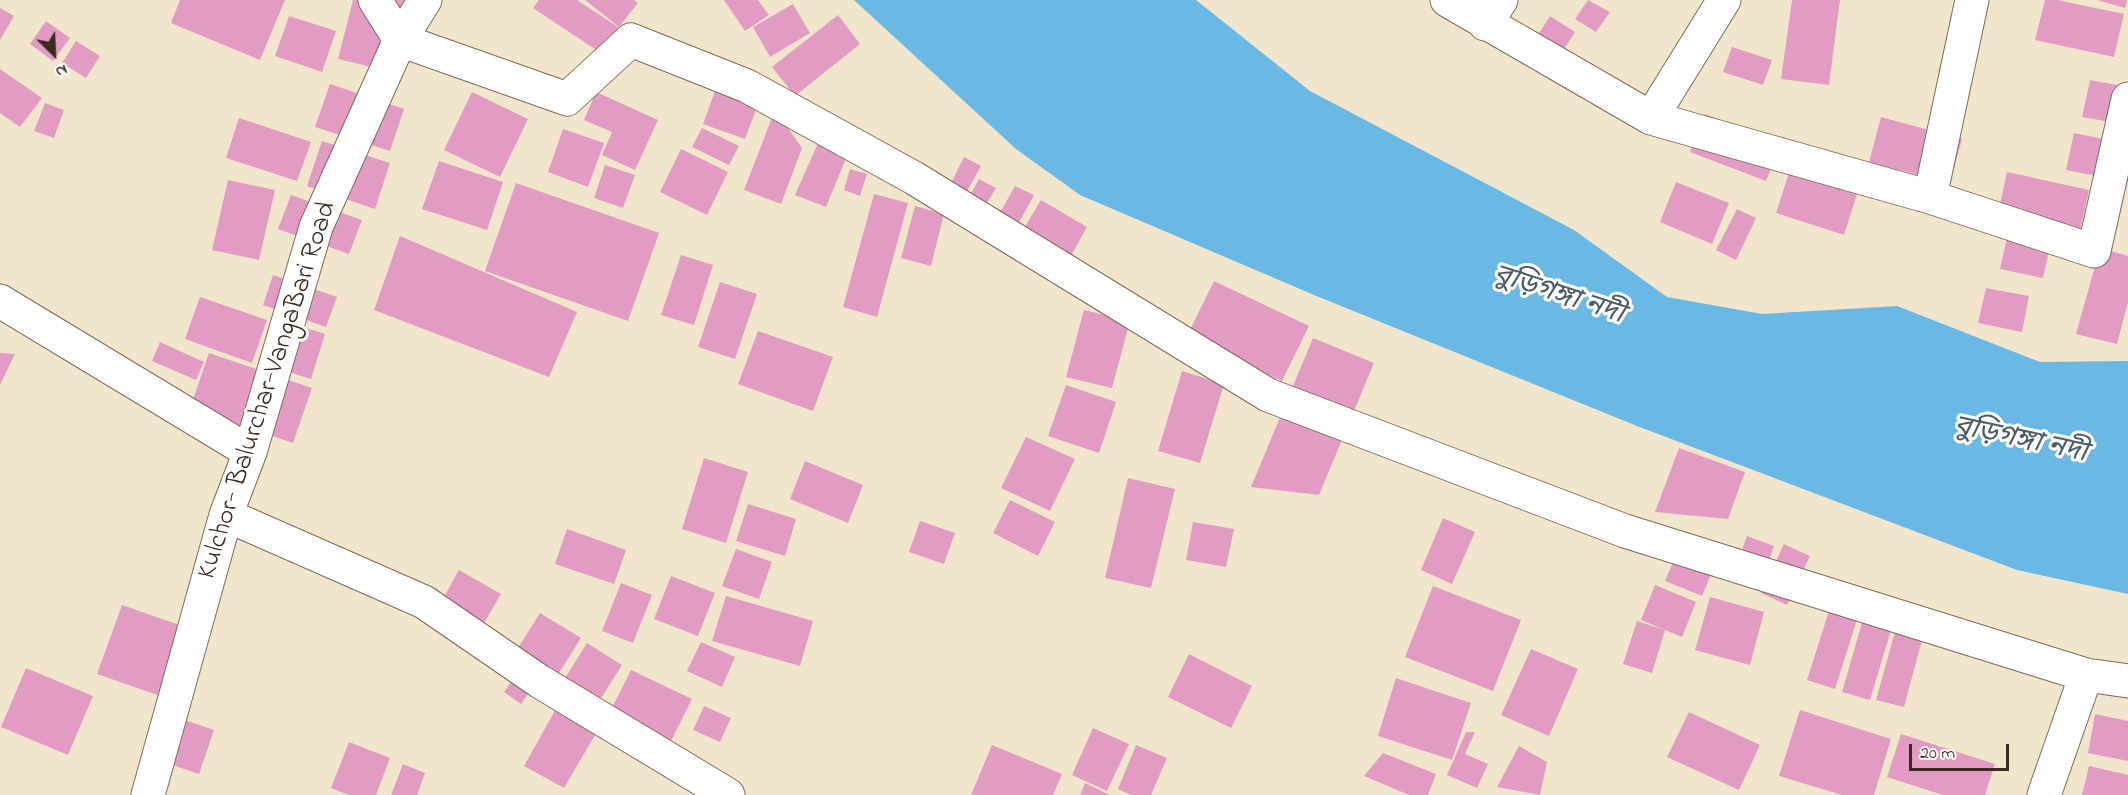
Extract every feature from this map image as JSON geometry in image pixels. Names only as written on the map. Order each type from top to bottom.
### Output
[{"type":"street","points":[[375,0],[400,40],[567,99],[631,40],[747,86],[914,178],[1268,395],[1624,531],[2086,675],[2128,681]]},
{"type":"street","name":"Kulchor- Balurchar-VangaBari Road","points":[[148,795],[226,515],[250,452],[316,227],[400,40],[425,0]]},
{"type":"street","points":[[1447,0],[1493,12],[1651,118],[1930,197],[2094,251],[2128,99]]},
{"type":"street","points":[[1651,118],[1724,0]]},
{"type":"street","points":[[1930,197],[1972,0]]},
{"type":"street","points":[[0,301],[250,452]]},
{"type":"street","points":[[226,515],[424,602],[539,681],[728,795]]},
{"type":"street","points":[[2044,795],[2086,675]]},
{"type":"water","name":"বুড়িগঙ্গা নদী","points":[[854,0],[1196,0],[1310,91],[1574,230],[1667,297],[1762,314],[1897,306],[2040,362],[2128,361],[2128,594],[2017,570],[1637,426],[1314,295],[1080,195],[1016,149]]},
{"type":"building","points":[[180,0],[285,0],[260,60],[171,23]]},
{"type":"building","points":[[353,0],[419,0],[401,74],[338,59]]},
{"type":"building","points":[[539,0],[577,0],[618,27],[601,53],[533,8]]},
{"type":"building","points":[[585,0],[634,0],[638,3],[619,27]]},
{"type":"building","points":[[724,0],[758,0],[769,15],[745,31]]},
{"type":"building","points":[[1588,0],[1610,12],[1596,32],[1575,19]]},
{"type":"building","points":[[1792,0],[1840,0],[1829,85],[1781,79]]},
{"type":"building","points":[[2045,0],[2057,0],[2124,14],[2114,57],[2035,40]]},
{"type":"building","points":[[2097,0],[2127,0],[2125,8]]},
{"type":"building","points":[[793,4],[810,33],[770,57],[753,27]]},
{"type":"building","points":[[0,8],[14,16],[0,40]]},
{"type":"building","points":[[838,15],[860,44],[795,96],[772,67]]},
{"type":"building","points":[[289,16],[336,31],[322,72],[275,56]]},
{"type":"building","points":[[1550,16],[1575,32],[1549,73],[1524,57]]},
{"type":"building","points":[[46,21],[70,38],[53,61],[30,44]]},
{"type":"building","points":[[76,41],[100,56],[86,78],[62,63]]},
{"type":"building","points":[[1732,47],[1772,60],[1763,85],[1723,72]]},
{"type":"building","points":[[0,69],[42,98],[20,127],[0,113]]},
{"type":"building","points":[[2090,80],[2128,87],[2128,125],[2082,117]]},
{"type":"building","points":[[330,84],[404,109],[390,151],[315,127]]},
{"type":"building","points":[[715,91],[757,107],[745,139],[703,124]]},
{"type":"building","points":[[472,92],[528,119],[500,177],[444,150]]},
{"type":"building","points":[[596,92],[658,120],[635,170],[602,155],[612,132],[584,120]]},
{"type":"building","points":[[45,103],[64,110],[54,138],[34,131]]},
{"type":"building","points":[[775,110],[802,148],[781,204],[744,190]]},
{"type":"building","points":[[1705,114],[1781,143],[1766,181],[1690,152]]},
{"type":"building","points":[[1881,117],[1962,139],[1950,183],[1869,162]]},
{"type":"building","points":[[239,118],[311,142],[297,181],[226,158]]},
{"type":"building","points":[[702,128],[739,146],[729,165],[692,147]]},
{"type":"building","points":[[563,129],[604,143],[588,187],[548,172]]},
{"type":"building","points":[[2074,133],[2128,144],[2128,182],[2066,170]]},
{"type":"building","points":[[322,141],[390,163],[375,209],[307,186]]},
{"type":"building","points":[[818,143],[847,156],[826,207],[795,195]]},
{"type":"building","points":[[1797,148],[1865,169],[1844,235],[1776,213]]},
{"type":"building","points":[[681,149],[728,172],[707,215],[660,192]]},
{"type":"building","points":[[964,157],[981,166],[965,195],[949,187]]},
{"type":"building","points":[[439,161],[503,182],[487,230],[422,209]]},
{"type":"building","points":[[605,165],[635,175],[623,208],[594,198]]},
{"type":"building","points":[[850,169],[867,174],[860,196],[844,190]]},
{"type":"building","points":[[2007,172],[2089,190],[2079,235],[1997,218]]},
{"type":"building","points":[[979,179],[996,188],[985,206],[969,197]]},
{"type":"building","points":[[228,180],[275,190],[259,260],[212,250]]},
{"type":"building","points":[[1676,182],[1729,203],[1712,244],[1660,222]]},
{"type":"building","points":[[516,183],[659,233],[628,321],[485,271]]},
{"type":"building","points":[[1015,186],[1034,195],[1015,230],[996,220]]},
{"type":"building","points":[[874,194],[908,203],[877,317],[843,307]]},
{"type":"building","points":[[291,195],[362,220],[349,254],[278,229]]},
{"type":"building","points":[[1041,200],[1087,227],[1067,263],[1020,235]]},
{"type":"building","points":[[915,206],[944,214],[931,266],[901,258]]},
{"type":"building","points":[[1737,209],[1756,218],[1736,260],[1716,250]]},
{"type":"building","points":[[2008,233],[2051,242],[2043,278],[2000,269]]},
{"type":"building","points":[[400,236],[577,312],[549,377],[374,310]]},
{"type":"building","points":[[2100,248],[2128,256],[2128,302],[2117,344],[2076,334]]},
{"type":"building","points":[[681,255],[713,265],[694,325],[661,315]]},
{"type":"building","points":[[273,275],[337,297],[326,327],[263,305]]},
{"type":"building","points":[[1214,281],[1309,326],[1282,381],[1187,336]]},
{"type":"building","points":[[720,282],[757,294],[735,359],[698,347]]},
{"type":"building","points":[[1986,288],[2029,296],[2022,332],[1978,323]]},
{"type":"building","points":[[200,297],[267,320],[252,363],[185,339]]},
{"type":"building","points":[[1084,310],[1130,321],[1112,388],[1066,377]]},
{"type":"building","points":[[273,318],[325,334],[311,379],[258,362]]},
{"type":"building","points":[[758,331],[833,357],[813,411],[738,384]]},
{"type":"building","points":[[1313,338],[1374,363],[1319,495],[1251,487]]},
{"type":"building","points":[[160,342],[204,362],[196,380],[152,361]]},
{"type":"building","points":[[0,353],[15,354],[0,385]]},
{"type":"building","points":[[209,353],[312,388],[293,443],[190,408]]},
{"type":"building","points":[[1182,371],[1224,384],[1200,463],[1158,451]]},
{"type":"building","points":[[1066,385],[1116,402],[1099,453],[1048,436]]},
{"type":"building","points":[[1026,437],[1075,459],[1050,511],[1001,488]]},
{"type":"building","points":[[1679,448],[1745,472],[1728,519],[1655,512]]},
{"type":"building","points":[[704,458],[748,472],[726,543],[682,529]]},
{"type":"building","points":[[805,461],[863,485],[848,523],[790,499]]},
{"type":"building","points":[[1128,478],[1175,489],[1151,588],[1105,578]]},
{"type":"building","points":[[1010,500],[1055,522],[1038,556],[993,533]]},
{"type":"building","points":[[748,504],[796,519],[785,556],[736,541]]},
{"type":"building","points":[[1443,518],[1475,532],[1452,584],[1421,570]]},
{"type":"building","points":[[920,521],[955,533],[944,564],[909,552]]},
{"type":"building","points":[[1193,522],[1234,529],[1226,567],[1186,560]]},
{"type":"building","points":[[567,529],[626,550],[614,584],[555,564]]},
{"type":"building","points":[[1747,536],[1774,546],[1759,587],[1732,577]]},
{"type":"building","points":[[1784,544],[1810,556],[1787,605],[1761,593]]},
{"type":"building","points":[[736,549],[772,562],[759,599],[722,586]]},
{"type":"building","points":[[1676,555],[1713,570],[1702,596],[1665,581]]},
{"type":"building","points":[[459,570],[501,594],[480,630],[439,606]]},
{"type":"building","points":[[671,576],[715,593],[698,636],[654,619]]},
{"type":"building","points":[[621,583],[652,595],[633,643],[602,631]]},
{"type":"building","points":[[1655,585],[1696,602],[1682,637],[1641,620]]},
{"type":"building","points":[[1433,586],[1521,620],[1493,691],[1405,657]]},
{"type":"building","points":[[1835,592],[1863,601],[1835,689],[1807,680]]},
{"type":"building","points":[[726,596],[813,621],[800,666],[712,641]]},
{"type":"building","points":[[1710,597],[1764,612],[1750,665],[1695,650]]},
{"type":"building","points":[[1868,602],[1897,610],[1870,700],[1842,692]]},
{"type":"building","points":[[122,605],[188,628],[163,697],[97,674]]},
{"type":"building","points":[[1901,610],[1928,618],[1904,707],[1876,700]]},
{"type":"building","points":[[540,613],[581,638],[559,673],[518,648]]},
{"type":"building","points":[[1637,621],[1665,630],[1652,673],[1623,664]]},
{"type":"building","points":[[701,642],[735,657],[722,687],[687,671]]},
{"type":"building","points":[[587,643],[622,665],[595,708],[560,686]]},
{"type":"building","points":[[1531,649],[1578,669],[1549,736],[1501,715]]},
{"type":"building","points":[[1189,654],[1252,686],[1231,728],[1168,697]]},
{"type":"building","points":[[26,668],[93,696],[68,755],[1,727]]},
{"type":"building","points":[[631,670],[692,699],[669,745],[608,716]]},
{"type":"building","points":[[516,675],[533,687],[521,704],[504,692]]},
{"type":"building","points":[[1396,678],[1471,703],[1452,760],[1378,736]]},
{"type":"building","points":[[704,706],[731,718],[720,742],[693,730]]},
{"type":"building","points":[[557,707],[598,730],[564,788],[524,766]]},
{"type":"building","points":[[1800,710],[1891,739],[1874,795],[1842,795],[1779,776]]},
{"type":"building","points":[[1689,712],[1760,745],[1739,790],[1667,757]]},
{"type":"building","points":[[2095,714],[2128,721],[2128,761],[2088,753]]},
{"type":"building","points":[[176,717],[214,730],[199,774],[161,761]]},
{"type":"building","points":[[1093,728],[1129,744],[1107,791],[1072,775]]},
{"type":"building","points":[[1466,732],[1475,732],[1465,754],[1488,764],[1477,788],[1447,775]]},
{"type":"building","points":[[1901,734],[1995,764],[1985,795],[1943,795],[1887,777]]},
{"type":"building","points":[[349,742],[390,758],[376,795],[349,795],[331,788]]},
{"type":"building","points":[[992,745],[1062,774],[1053,795],[971,795]]},
{"type":"building","points":[[1136,745],[1167,758],[1151,795],[1131,795],[1118,789]]},
{"type":"building","points":[[1519,746],[1547,762],[1540,795],[1497,787]]},
{"type":"building","points":[[1383,753],[1436,774],[1428,795],[1409,795],[1364,776]]},
{"type":"building","points":[[403,764],[425,773],[417,795],[391,795]]},
{"type":"building","points":[[2089,766],[2128,775],[2128,795],[2082,795]]},
{"type":"building","points":[[1085,783],[1110,795],[1080,795]]}]
